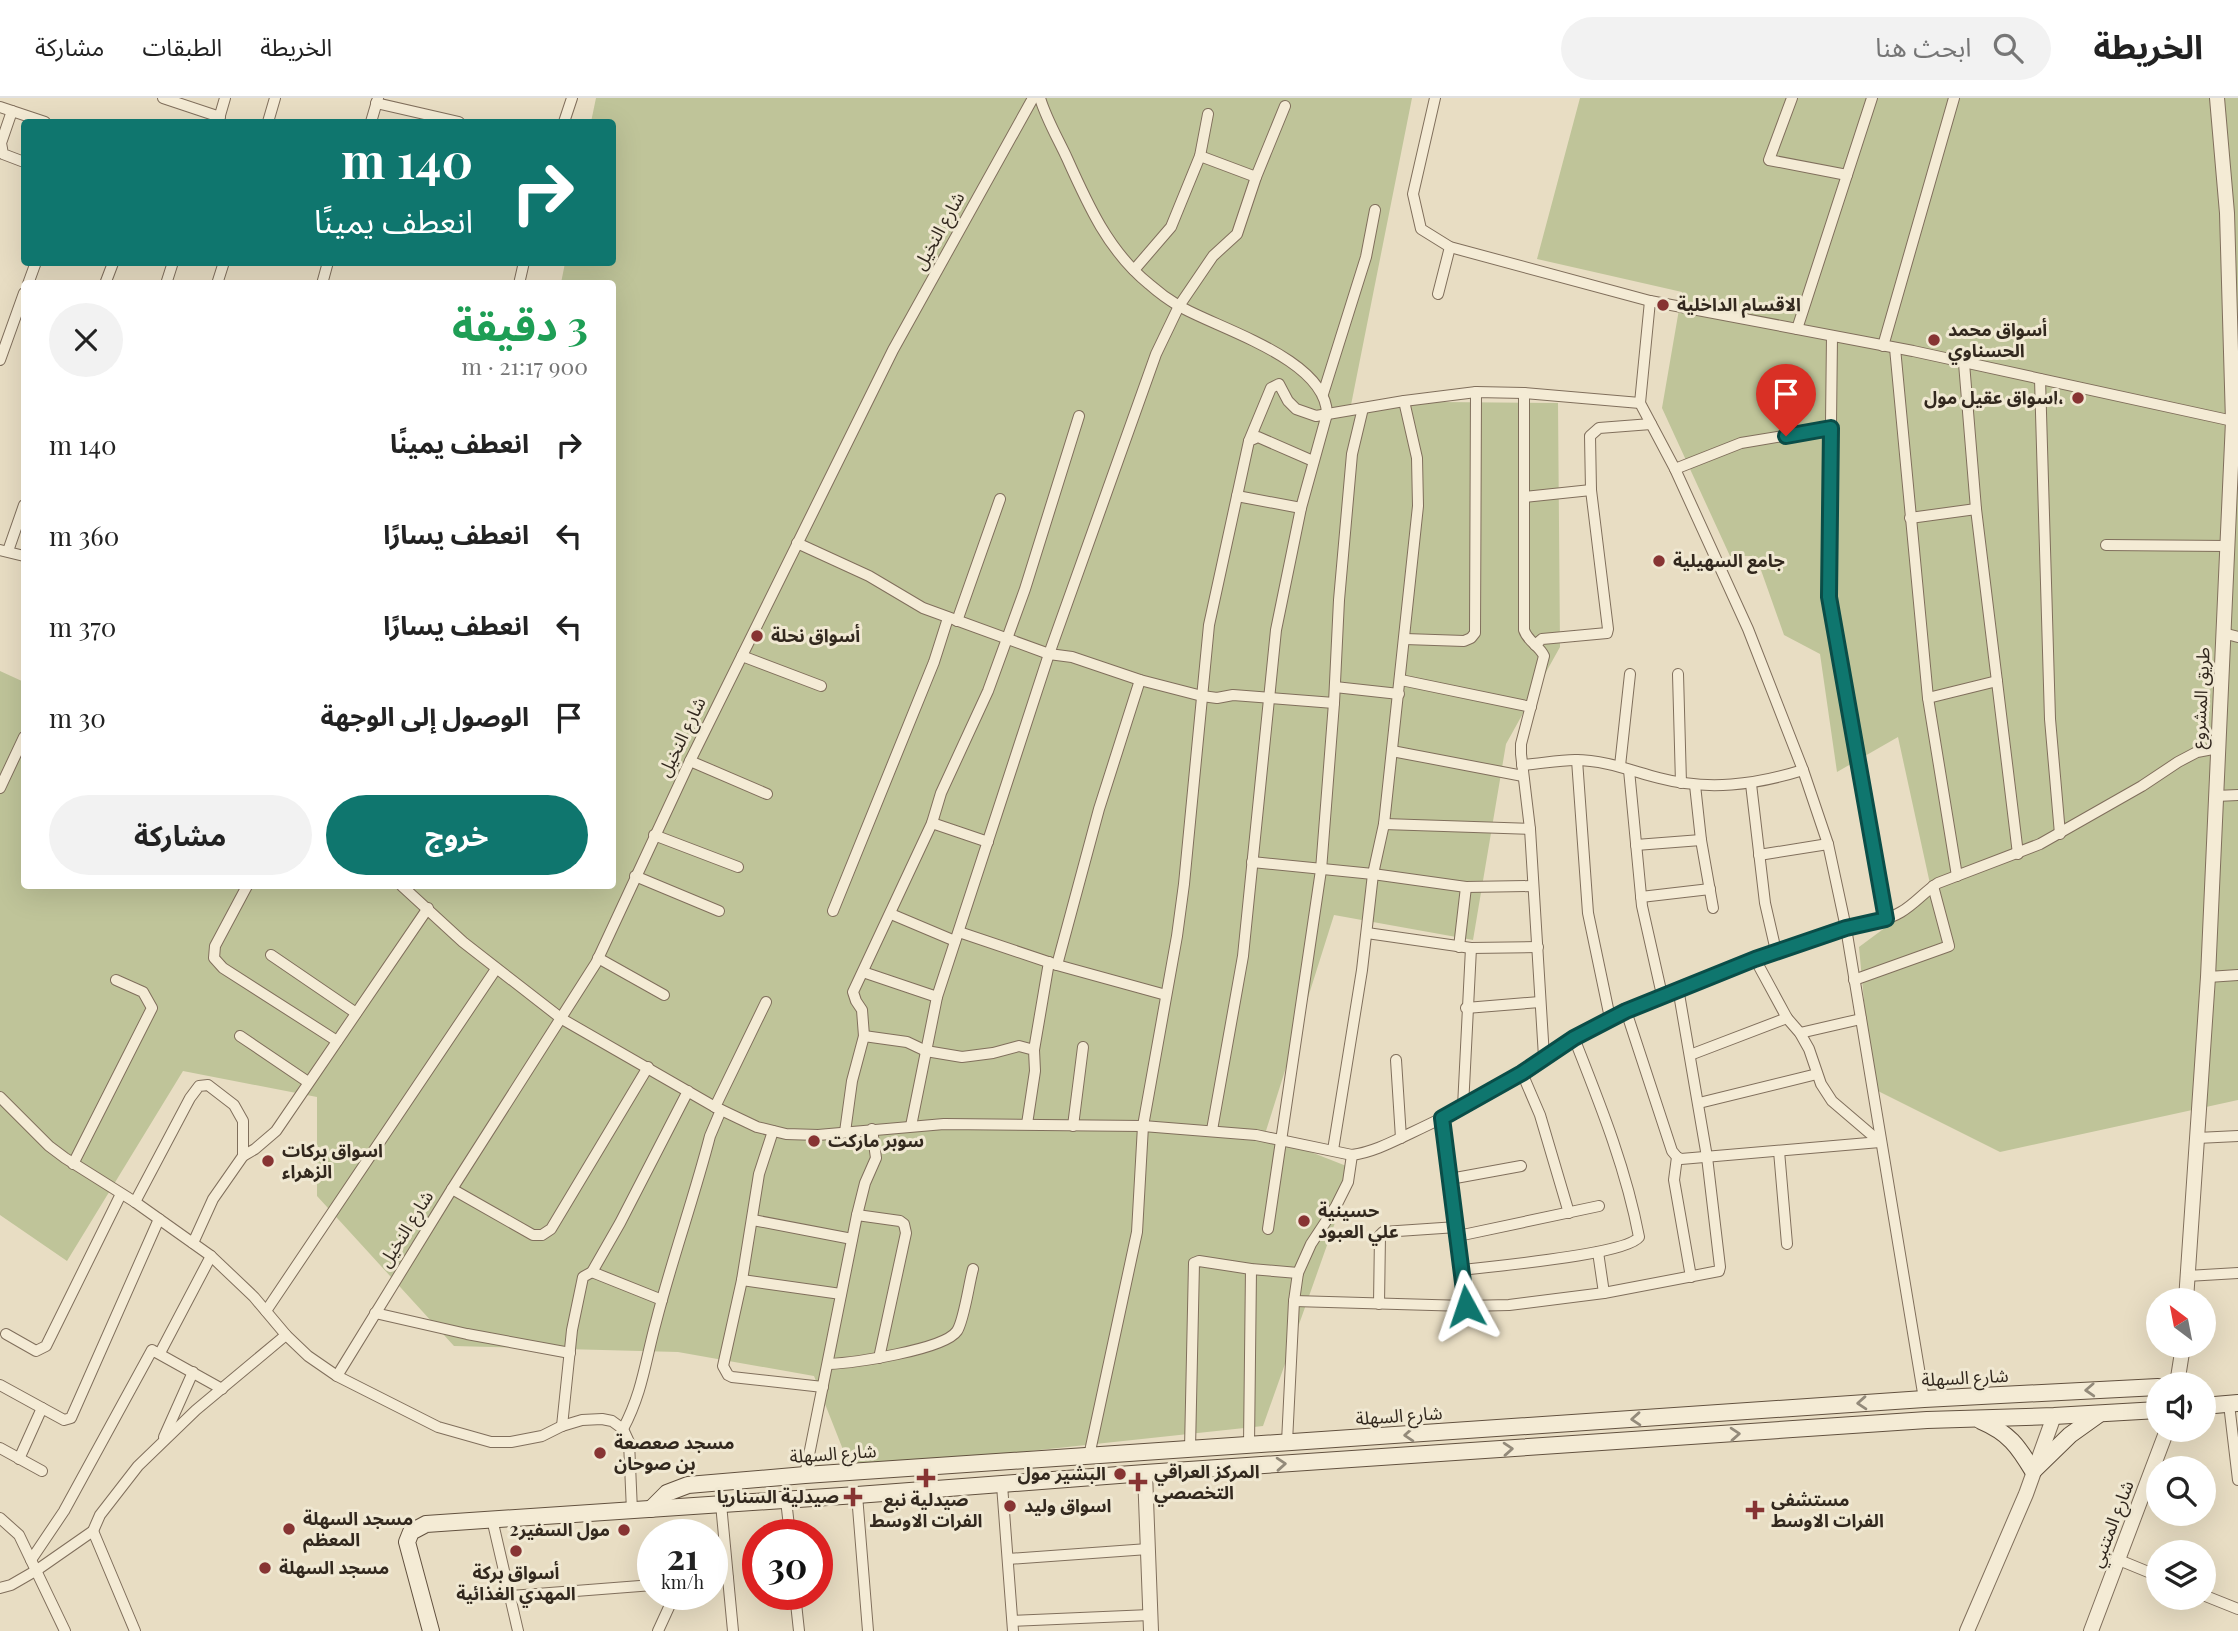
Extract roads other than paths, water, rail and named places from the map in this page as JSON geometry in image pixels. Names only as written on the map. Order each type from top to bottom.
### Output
[{"type":"main road","name":"شارع السهلة","points":[[651,1509],[667,1493],[688,1485],[805,1475],[1924,1399],[2146,1388]]},
{"type":"main road","points":[[2216,1405],[2234,1404]]},
{"type":"main road","points":[[431,1631],[407,1550],[408,1537],[416,1528],[426,1524],[1927,1420],[1978,1420],[2146,1411]]},
{"type":"main road","points":[[1978,1420],[2001,1430],[2019,1447],[2034,1471],[2070,1435],[2100,1414]]},
{"type":"main road","points":[[1538,1426],[1539,1447]]},
{"type":"street","points":[[163,98],[216,119]]},
{"type":"street","points":[[219,119],[225,98]]},
{"type":"street","points":[[269,119],[275,98]]},
{"type":"street","points":[[566,119],[572,98]]},
{"type":"street","name":"شارع النخيل","points":[[337,1376],[598,958],[654,835],[893,350],[1033,98]]},
{"type":"street","points":[[1040,98],[1099,226],[1121,257],[1148,284],[1179,306],[1288,360],[1323,394],[1327,404],[1327,414],[1301,508],[1276,630],[1243,956],[1212,1130]]},
{"type":"street","points":[[1435,98],[1413,194],[1422,229],[1450,247],[1650,301],[1889,347],[2235,421]]},
{"type":"street","points":[[1793,98],[1769,160],[1847,175]]},
{"type":"street","points":[[1797,329],[1872,98]]},
{"type":"street","points":[[1954,98],[1889,347],[1928,698],[1957,876]]},
{"type":"street","name":"طريق المشروع","points":[[2187,1288],[2208,977],[2223,634],[2232,566],[2227,546],[2233,504],[2234,303],[2217,98]]},
{"type":"street","points":[[372,119],[377,101],[447,119]]},
{"type":"street","points":[[911,1126],[937,996],[1049,654],[1156,354],[1179,306],[1213,256],[1237,234],[1256,177],[1285,106]]},
{"type":"street","points":[[0,107],[36,119]]},
{"type":"street","points":[[12,111],[1,148],[3,154],[21,161]]},
{"type":"street","points":[[1134,270],[1171,227],[1200,156],[1208,114]]},
{"type":"street","points":[[1200,156],[1256,177]]},
{"type":"street","points":[[1323,394],[1366,257],[1375,209]]},
{"type":"street","points":[[1437,294],[1450,247]]},
{"type":"street","points":[[0,360],[21,301]]},
{"type":"street","points":[[1650,301],[1640,403],[1675,469],[1748,629],[1828,845],[1846,928],[1924,1399]]},
{"type":"street","points":[[1832,336],[1829,597],[1886,919]]},
{"type":"street","points":[[1964,363],[1976,509],[2018,854]]},
{"type":"street","points":[[2040,379],[2050,719],[2060,834]]},
{"type":"street","points":[[1090,1456],[1137,1232],[1143,1126],[1184,884],[1209,625],[1249,442],[1271,388],[1279,384],[1288,401],[1310,415],[1476,392],[1524,393],[1640,403]]},
{"type":"street","points":[[1405,639],[1464,641],[1475,633],[1476,392]]},
{"type":"street","points":[[1524,393],[1524,630],[1526,639],[1544,656],[1521,744],[1530,829],[1544,1057]]},
{"type":"street","points":[[1333,1150],[1367,933],[1373,874],[1384,824],[1418,506],[1417,458],[1404,401]]},
{"type":"street","points":[[1268,1229],[1321,870],[1335,703],[1339,600],[1352,454],[1363,408]]},
{"type":"street","points":[[845,1132],[852,1082],[864,1036],[862,1010],[853,992],[932,823],[941,793],[988,691],[1025,589],[1079,415]]},
{"type":"street","points":[[1535,645],[1542,639],[1604,634],[1608,629],[1591,490],[1590,436],[1599,428],[1651,424]]},
{"type":"street","points":[[1675,469],[1741,443],[1831,428]]},
{"type":"street","points":[[1249,442],[1258,437],[1313,461]]},
{"type":"street","points":[[1524,497],[1591,490]]},
{"type":"street","points":[[1237,496],[1301,508]]},
{"type":"street","points":[[833,911],[1000,499]]},
{"type":"street","points":[[1910,518],[1976,509]]},
{"type":"street","points":[[21,512],[4,550],[21,554]]},
{"type":"street","points":[[797,543],[861,572],[911,601],[952,620],[1049,654],[1072,657],[1140,680],[1202,696],[1217,698],[1233,695],[1335,703]]},
{"type":"street","points":[[2106,545],[2227,546]]},
{"type":"street","points":[[2223,634],[2238,637]]},
{"type":"street","points":[[742,656],[821,685]]},
{"type":"street","points":[[1630,674],[1625,768],[1641,897],[1662,995]]},
{"type":"street","points":[[1678,674],[1681,783]]},
{"type":"street","points":[[1027,1124],[1035,1071],[1034,1050],[1053,963],[1140,680]]},
{"type":"street","points":[[1401,680],[1531,707]]},
{"type":"street","points":[[1928,698],[1997,681]]},
{"type":"street","points":[[1335,687],[1399,694]]},
{"type":"street","points":[[0,788],[21,743]]},
{"type":"street","points":[[406,889],[496,969],[562,1019],[718,1108],[757,1127],[786,1134],[818,1135],[911,1126],[1143,1126],[1212,1130],[1281,1139],[1352,1155],[1367,1153],[1463,1107],[1610,1018],[1678,988],[1776,951],[1902,912],[1933,886],[2018,854],[2060,834],[2178,762],[2197,752],[2218,748]]},
{"type":"street","points":[[1392,751],[1522,771],[1577,760],[1625,768],[1695,785],[1751,784],[1802,770]]},
{"type":"street","points":[[1577,760],[1588,913],[1610,1018]]},
{"type":"street","points":[[691,761],[767,794]]},
{"type":"street","points":[[1751,784],[1765,903],[1776,951]]},
{"type":"street","points":[[1695,785],[1701,841],[1713,908]]},
{"type":"street","points":[[2216,796],[2238,795]]},
{"type":"street","points":[[932,823],[988,842]]},
{"type":"street","points":[[1384,824],[1530,829]]},
{"type":"street","points":[[654,835],[738,867]]},
{"type":"street","points":[[1636,845],[1701,841]]},
{"type":"street","points":[[1759,855],[1828,845]]},
{"type":"street","points":[[1252,862],[1373,874],[1466,887],[1534,886]]},
{"type":"street","points":[[635,876],[719,911]]},
{"type":"street","points":[[1854,980],[1949,946],[1933,886]]},
{"type":"street","points":[[1459,947],[1466,887]]},
{"type":"street","points":[[245,889],[215,946],[214,957],[223,968],[337,1041]]},
{"type":"street","points":[[1641,897],[1710,889]]},
{"type":"street","points":[[193,1243],[213,1199],[243,1156],[256,1149],[276,1131],[428,908]]},
{"type":"street","points":[[891,914],[957,937],[1166,995]]},
{"type":"street","points":[[1367,933],[1471,948],[1538,947]]},
{"type":"street","points":[[1463,1107],[1471,948]]},
{"type":"street","points":[[271,955],[356,1013]]},
{"type":"street","points":[[598,958],[663,995]]},
{"type":"street","points":[[1755,959],[1787,1018],[1800,1032],[1817,1074],[1832,1101],[1880,1142]]},
{"type":"street","points":[[266,1311],[496,969]]},
{"type":"street","points":[[863,972],[937,996]]},
{"type":"street","points":[[2208,977],[2238,975]]},
{"type":"street","points":[[74,1164],[152,1008],[143,992],[116,980]]},
{"type":"street","points":[[1294,1301],[1509,1305],[1604,1293],[1719,1271],[1707,1157],[1678,988]]},
{"type":"street","points":[[623,1429],[643,1380],[662,1300],[718,1108],[766,1002]]},
{"type":"street","points":[[1466,1008],[1540,1002]]},
{"type":"street","points":[[1626,1011],[1676,1157],[1674,1180],[1691,1277]]},
{"type":"street","points":[[1690,1055],[1787,1018]]},
{"type":"street","points":[[1800,1032],[1860,1018]]},
{"type":"street","points":[[240,1036],[308,1082]]},
{"type":"street","points":[[864,1036],[907,1042],[926,1051],[962,1057],[1020,1046],[1034,1050]]},
{"type":"street","points":[[1463,1270],[1598,1252],[1632,1243],[1639,1237],[1632,1196],[1619,1154],[1574,1038]]},
{"type":"street","points":[[1073,1126],[1083,1047]]},
{"type":"street","points":[[1396,1060],[1401,1138]]},
{"type":"street","points":[[452,1189],[533,1236],[542,1236],[551,1229],[648,1067]]},
{"type":"street","points":[[1522,1073],[1540,1115],[1569,1213]]},
{"type":"street","points":[[1699,1103],[1817,1074]]},
{"type":"street","points":[[135,1202],[199,1086],[208,1085],[234,1105],[243,1121],[243,1156]]},
{"type":"street","points":[[562,1426],[570,1353],[583,1277],[592,1272],[688,1091]]},
{"type":"street","points":[[0,1097],[49,1146],[211,1255],[307,1356],[337,1376],[438,1427],[491,1442],[511,1442],[542,1436],[582,1420],[612,1421],[623,1429],[629,1442],[632,1511]]},
{"type":"street","points":[[1442,1118],[1466,1306]]},
{"type":"street","points":[[805,1475],[857,1215],[865,1183],[876,1158],[872,1129]]},
{"type":"street","points":[[773,1131],[758,1174],[743,1280],[723,1366],[728,1375],[823,1387]]},
{"type":"street","points":[[2197,1138],[2238,1136]]},
{"type":"street","points":[[1676,1157],[1707,1157],[1880,1142]]},
{"type":"street","points":[[1779,1150],[1787,1244]]},
{"type":"street","points":[[1287,1443],[1294,1301],[1298,1273],[1311,1244],[1348,1182],[1352,1155]]},
{"type":"street","points":[[1450,1179],[1521,1167]]},
{"type":"street","points":[[6,1335],[36,1351],[46,1346],[121,1194]]},
{"type":"street","points":[[1379,1304],[1380,1235],[1383,1232],[1457,1232],[1599,1206]]},
{"type":"street","points":[[857,1215],[900,1221],[906,1233],[879,1358]]},
{"type":"street","points":[[0,1385],[64,1420],[71,1418],[159,1219]]},
{"type":"street","points":[[753,1220],[852,1238]]},
{"type":"street","points":[[1598,1252],[1604,1293]]},
{"type":"street","points":[[160,1353],[211,1255]]},
{"type":"street","points":[[1190,1449],[1194,1263],[1199,1261],[1298,1273]]},
{"type":"street","points":[[828,1364],[862,1362],[946,1341],[955,1333],[973,1269]]},
{"type":"street","points":[[1249,1445],[1251,1269]]},
{"type":"street","points":[[592,1272],[662,1300]]},
{"type":"street","points":[[2188,1276],[2238,1273]]},
{"type":"street","points":[[743,1280],[841,1294]]},
{"type":"street","points":[[375,1313],[570,1353]]},
{"type":"street","points":[[0,1588],[11,1585],[34,1565],[93,1531],[115,1493],[161,1443],[286,1335]]},
{"type":"street","points":[[34,1565],[152,1350],[222,1389]]},
{"type":"street","points":[[161,1443],[193,1372]]},
{"type":"street","points":[[2234,1404],[2238,1480]]},
{"type":"street","points":[[19,1459],[42,1408]]},
{"type":"street","points":[[1967,1631],[2026,1494],[2054,1416]]},
{"type":"street","name":"شارع المتنبي","points":[[2091,1631],[2163,1442]]},
{"type":"street","points":[[0,1448],[42,1471]]},
{"type":"street","points":[[1145,1473],[1151,1631]]},
{"type":"street","points":[[1002,1485],[1013,1626],[1079,1618],[1150,1615]]},
{"type":"street","points":[[857,1496],[868,1631]]},
{"type":"street","points":[[786,1500],[788,1519]]},
{"type":"street","points":[[721,1504],[722,1519]]},
{"type":"street","points":[[0,1518],[19,1535],[65,1631]]},
{"type":"street","points":[[492,1519],[518,1631]]},
{"type":"street","points":[[93,1531],[135,1631]]},
{"type":"street","points":[[1008,1559],[1148,1549]]},
{"type":"street","points":[[2119,1560],[2146,1571]]},
{"type":"street","points":[[728,1578],[733,1631]]},
{"type":"street","points":[[512,1596],[637,1586]]},
{"type":"street","points":[[2216,1600],[2238,1609]]},
{"type":"street","points":[[658,1631],[668,1610]]},
{"type":"street","points":[[797,1610],[799,1631]]},
{"type":"street","points":[[1079,1618],[1081,1631]]},
{"type":"place","name":"الاقسام الداخلية","points":[[1663,305]]},
{"type":"place","name":"أسواق محمد الحسناوي","points":[[1934,340]]},
{"type":"place","name":"اسواق عقيل مول،","points":[[2078,398]]},
{"type":"place","name":"جامع السهيلية","points":[[1659,561]]},
{"type":"place","name":"أسواق نحلة","points":[[757,636]]},
{"type":"place","name":"سوبر ماركت","points":[[814,1141]]},
{"type":"place","name":"اسواق بركات الزهراء","points":[[268,1161]]},
{"type":"place","name":"حسينية علي العبود","points":[[1304,1221]]},
{"type":"place","name":"مسجد صعصعة بن صوحان","points":[[600,1453]]},
{"type":"place","name":"البشير مول","points":[[1120,1474]]},
{"type":"place","name":"صيدلية نبع الفرات الاوسط","points":[[926,1478]]},
{"type":"place","name":"المركز العراقي التخصصي","points":[[1138,1482]]},
{"type":"place","name":"صيدلية السناريا","points":[[853,1497]]},
{"type":"place","name":"اسواق وليد","points":[[1010,1506]]},
{"type":"place","name":"مستشفى الفرات الاوسط","points":[[1755,1510]]},
{"type":"place","name":"مسجد السهلة المعظم","points":[[289,1529]]},
{"type":"place","name":"مول السفير2","points":[[624,1530]]},
{"type":"place","name":"أسواق بركة المهدي الغذائية","points":[[516,1551]]},
{"type":"place","name":"مسجد السهلة","points":[[265,1568]]}]
